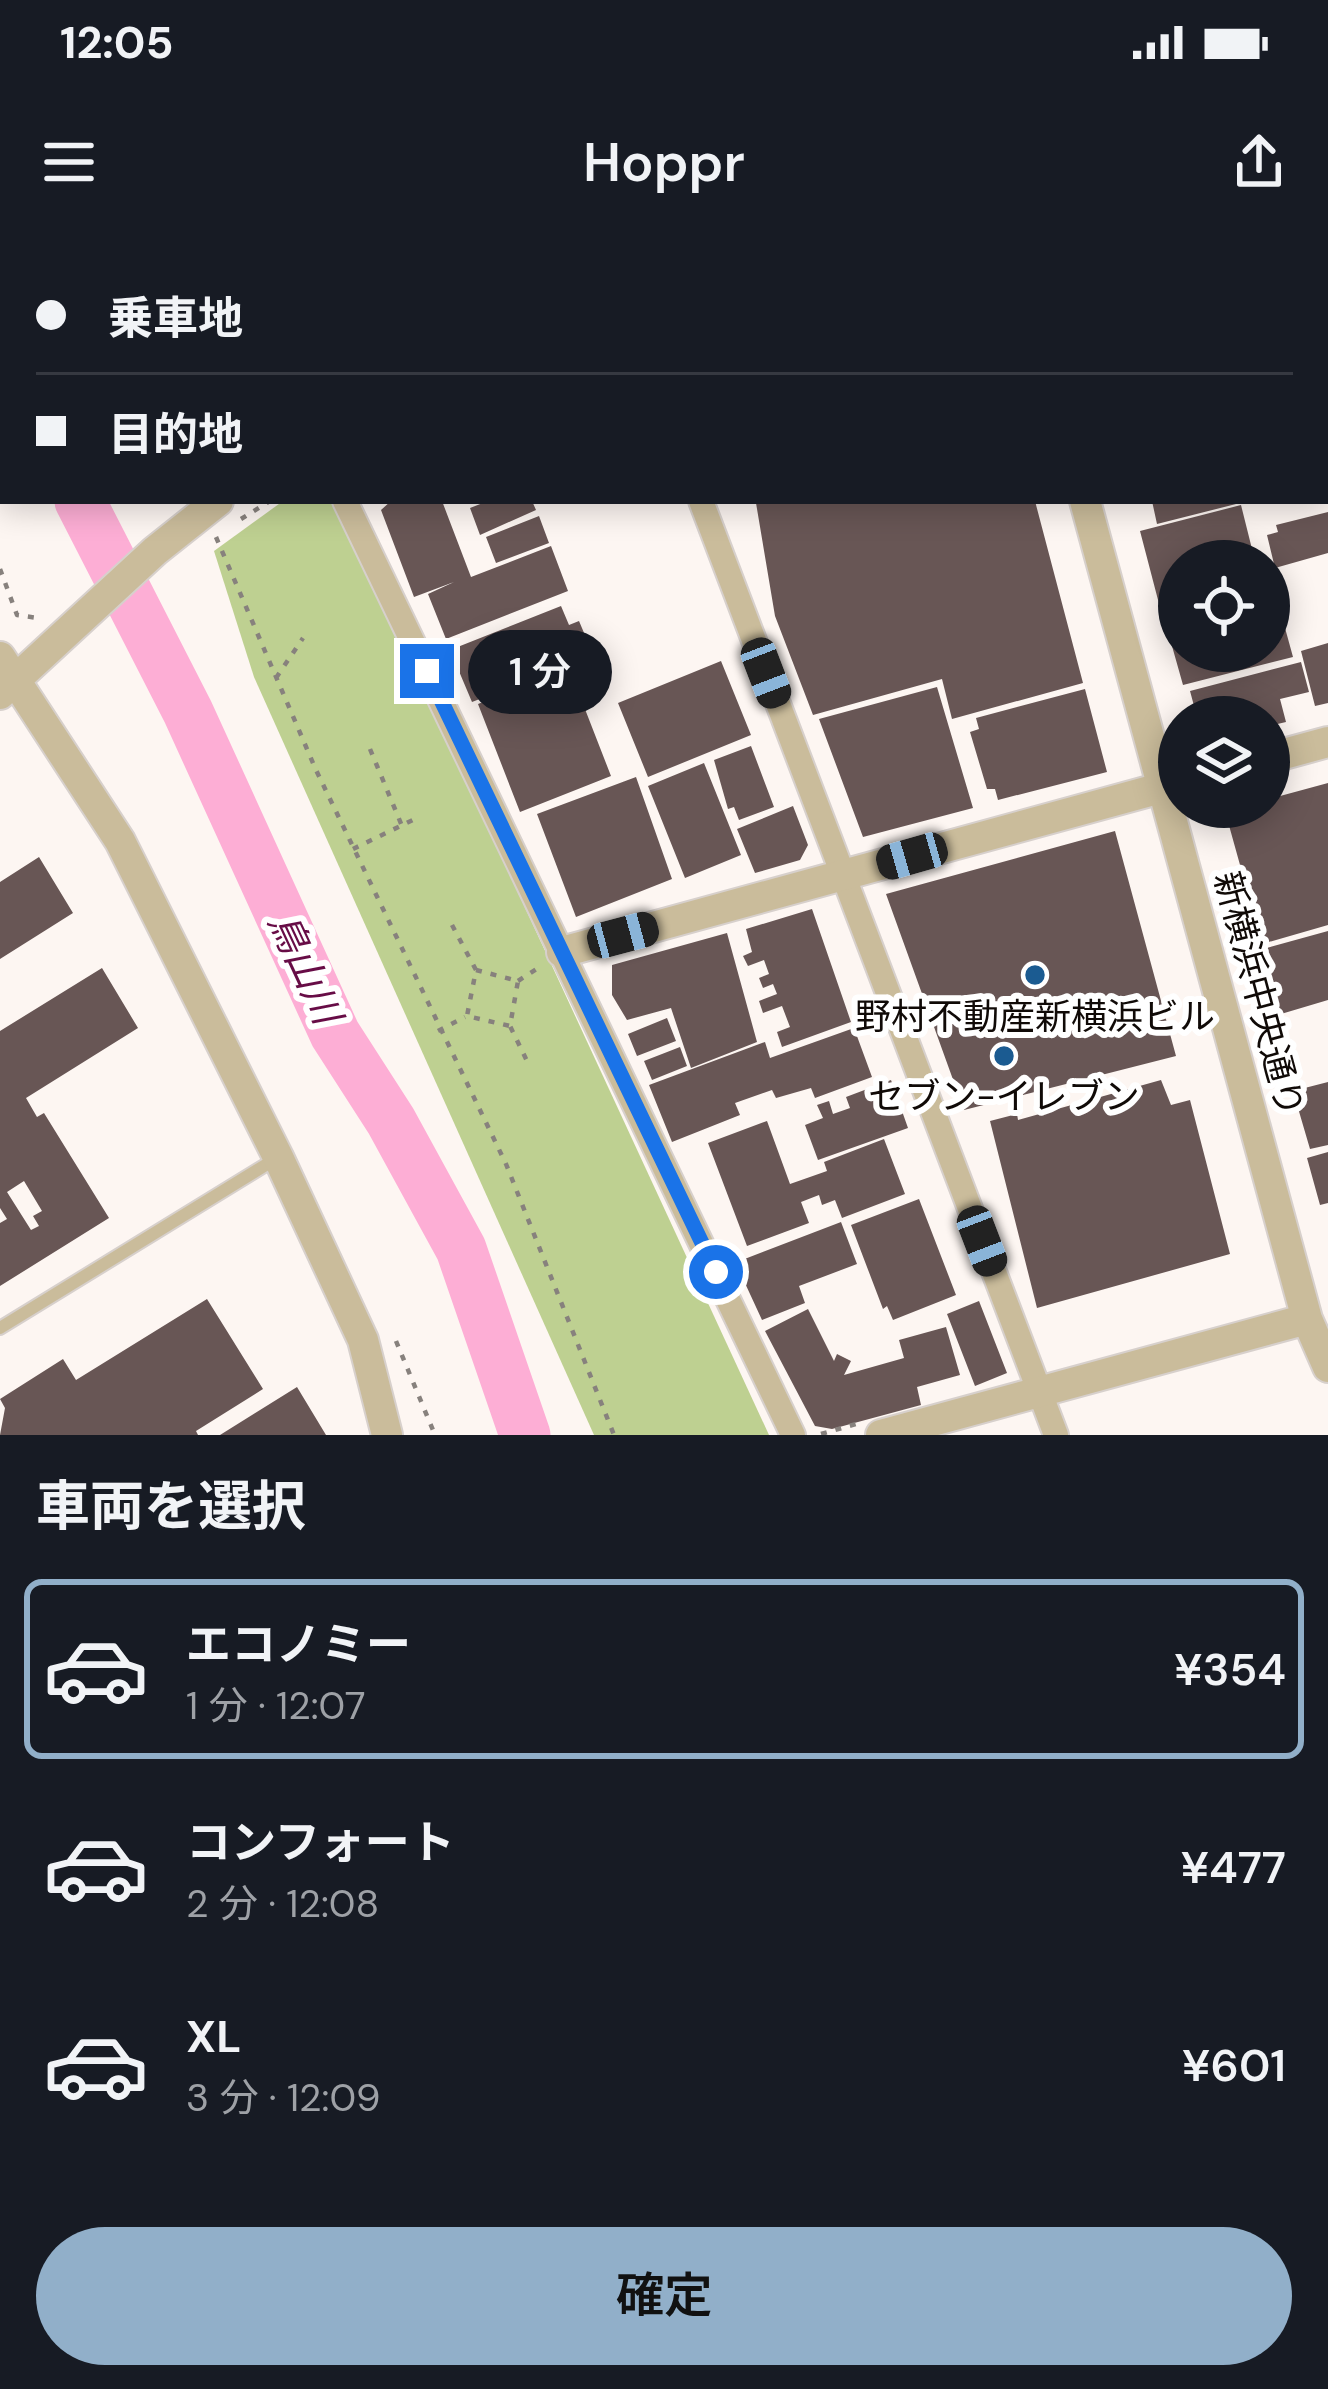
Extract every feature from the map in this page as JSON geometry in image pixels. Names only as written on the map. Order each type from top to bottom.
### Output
[{"type":"street","points":[[216,504],[204,528],[50,628],[5,677],[120,842],[278,1157],[363,1340],[387,1435]]},
{"type":"street","points":[[346,504],[794,1435]]},
{"type":"street","points":[[702,504],[1056,1435]]},
{"type":"street","name":"新横浜中央通り","points":[[1086,504],[1158,742]]},
{"type":"street","points":[[1290,752],[1328,742]]},
{"type":"street","points":[[562,952],[1158,789]]},
{"type":"street","name":"新横浜中央通り","points":[[1182,828],[1307,1319],[1328,1366]]},
{"type":"street","points":[[881,1435],[1307,1319]]},
{"type":"lane","points":[[0,1328],[278,1157]]},
{"type":"path","points":[[204,528],[438,1031],[506,1164],[614,1435]]},
{"type":"path","points":[[0,569],[17,615],[50,628]]},
{"type":"path","points":[[276,678],[304,638]]},
{"type":"path","points":[[370,749],[402,826]]},
{"type":"path","points":[[353,849],[419,817]]},
{"type":"path","points":[[452,925],[476,970],[467,1016]]},
{"type":"path","points":[[476,970],[518,981],[510,1026],[528,1063]]},
{"type":"path","points":[[438,1031],[467,1016],[510,1026]]},
{"type":"green space","points":[[279,504],[338,504],[769,1435],[594,1435],[254,677],[214,551]]},
{"type":"building","points":[[388,504],[443,504],[471,577],[551,546],[568,591],[446,639],[428,594],[454,582],[414,597],[381,510]]},
{"type":"building","points":[[533,504],[536,510],[480,535],[470,508]]},
{"type":"building","points":[[756,504],[1036,504],[1083,683],[952,719],[942,679],[813,715],[775,616]]},
{"type":"building","points":[[1153,504],[1236,504],[1157,524]]},
{"type":"building","points":[[1241,505],[1250,540],[1158,540],[1158,600],[1140,531]]},
{"type":"building","points":[[1328,512],[1328,553],[1290,564],[1290,540],[1268,540],[1267,535],[1278,532],[1276,525]]},
{"type":"building","points":[[539,516],[549,543],[496,563],[486,537]]},
{"type":"building","points":[[561,606],[569,625],[579,621],[590,647],[579,651],[582,659],[472,702],[450,650]]},
{"type":"building","points":[[1328,643],[1328,703],[1315,706],[1301,651]]},
{"type":"building","points":[[721,661],[751,735],[648,777],[618,703]]},
{"type":"building","points":[[1301,662],[1309,692],[1290,697],[1191,696],[1190,691],[1263,672],[1290,672],[1290,665]]},
{"type":"building","points":[[569,668],[611,776],[520,812],[478,704]]},
{"type":"building","points":[[1179,672],[1234,672],[1183,685]]},
{"type":"building","points":[[937,687],[973,808],[863,837],[819,719]]},
{"type":"building","points":[[1085,689],[1107,772],[998,800],[995,789],[987,789],[970,732],[979,729],[976,718]]},
{"type":"building","points":[[751,746],[774,807],[739,820],[734,807],[728,809],[714,760]]},
{"type":"building","points":[[704,763],[741,855],[685,878],[648,786]]},
{"type":"building","points":[[636,777],[672,879],[576,917],[537,814]]},
{"type":"building","points":[[1328,783],[1328,925],[1262,944],[1230,828],[1290,828],[1290,793]]},
{"type":"building","points":[[793,806],[808,845],[800,860],[755,873],[737,829]]},
{"type":"building","name":"野村不動産新横浜ビル","points":[[1115,831],[1176,1056],[964,1110],[886,894]]},
{"type":"building","points":[[39,857],[73,913],[0,959],[0,882]]},
{"type":"building","points":[[812,909],[851,1022],[782,1047],[777,1032],[790,1027],[782,1006],[763,1013],[759,1001],[777,994],[773,984],[763,988],[759,978],[769,974],[764,960],[748,966],[743,956],[752,952],[746,929]]},
{"type":"building","points":[[1328,931],[1328,1000],[1281,1014],[1263,949]]},
{"type":"building","points":[[727,933],[757,1042],[691,1068],[671,1008],[627,1020],[612,995],[612,965]]},
{"type":"building","points":[[102,968],[138,1028],[26,1098],[37,1117],[44,1113],[109,1218],[0,1286],[0,1223],[7,1219],[0,1208],[0,1031]],"holes":[[[24,1181],[42,1211],[33,1216],[39,1226],[31,1230],[7,1192]]]},
{"type":"building","points":[[667,1018],[676,1041],[637,1056],[628,1034]]},
{"type":"building","points":[[854,1028],[872,1077],[815,1098],[811,1088],[776,1098],[772,1090],[735,1103],[740,1115],[672,1142],[649,1085],[765,1042],[770,1058]]},
{"type":"building","points":[[680,1047],[687,1066],[652,1080],[644,1061]]},
{"type":"building","points":[[891,1080],[908,1128],[818,1160],[805,1125],[823,1118],[817,1105],[829,1101],[833,1114],[850,1108],[846,1097]]},
{"type":"building","points":[[1161,1080],[1171,1105],[1190,1100],[1230,1254],[1037,1308],[990,1121],[1017,1114],[1018,1120]]},
{"type":"building","points":[[1328,1082],[1328,1145],[1310,1149],[1293,1091]]},
{"type":"building","points":[[767,1121],[790,1184],[827,1171],[824,1162],[884,1139],[905,1194],[842,1218],[835,1200],[822,1205],[819,1195],[801,1202],[809,1223],[747,1246],[708,1143]]},
{"type":"building","points":[[1328,1152],[1328,1203],[1320,1205],[1307,1158]]},
{"type":"building","points":[[919,1199],[956,1295],[893,1320],[887,1306],[883,1309],[851,1225]]},
{"type":"building","points":[[841,1222],[857,1264],[799,1286],[805,1303],[762,1320],[738,1268],[744,1266],[742,1260]]},
{"type":"building","points":[[207,1299],[263,1389],[196,1431],[198,1435],[0,1435],[5,1408],[0,1399],[63,1359],[76,1380]]},
{"type":"building","points":[[979,1301],[1007,1373],[975,1386],[947,1314]]},
{"type":"building","points":[[808,1309],[834,1361],[837,1354],[851,1361],[844,1375],[904,1358],[899,1340],[946,1327],[960,1375],[917,1387],[921,1405],[832,1429],[815,1426],[765,1331]]},
{"type":"building","points":[[297,1387],[326,1435],[220,1435]]},
{"type":"waterway","name":"鳥山川","points":[[82,504],[188,712],[335,1034],[391,1121],[461,1249],[525,1435]]},
{"type":"place","name":"野村不動産新横浜ビル","points":[[1035,975]]},
{"type":"place","name":"セブン-イレブン","points":[[1004,1056]]},
{"type":"route","points":[[427,671],[716,1272]]}]
